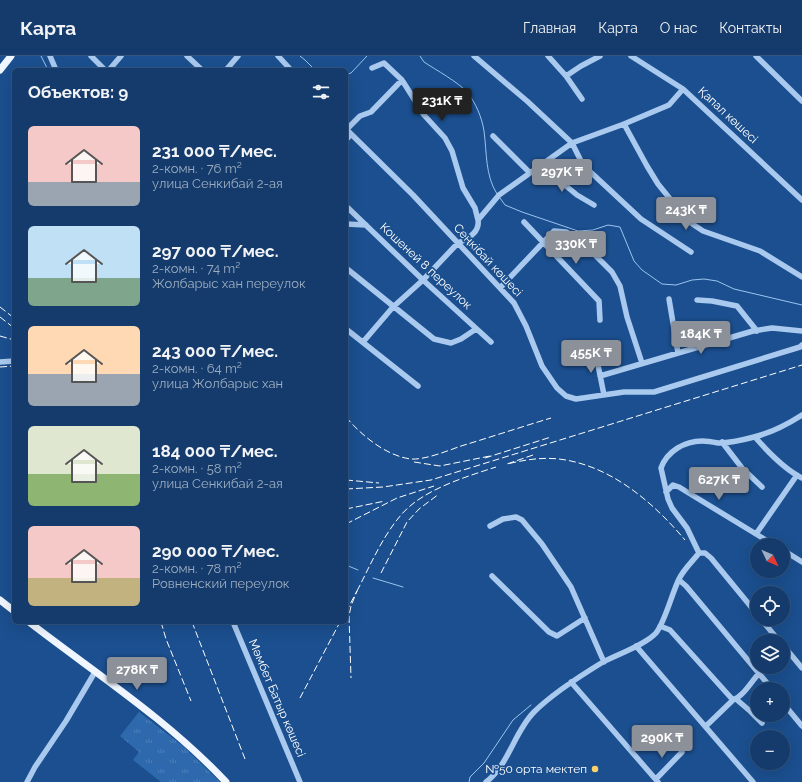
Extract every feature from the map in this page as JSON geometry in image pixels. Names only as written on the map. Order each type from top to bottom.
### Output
[{"type":"main road","points":[[0,57],[8,59],[0,70]]},
{"type":"main road","points":[[0,600],[12,609]]},
{"type":"main road","points":[[32,624],[140,706],[209,764],[226,782]]},
{"type":"street","points":[[50,56],[55,68]]},
{"type":"street","points":[[91,56],[103,68]]},
{"type":"street","points":[[111,68],[121,56]]},
{"type":"street","points":[[188,56],[200,68]]},
{"type":"street","points":[[228,68],[238,56]]},
{"type":"street","points":[[278,56],[289,68]]},
{"type":"street","points":[[474,56],[527,101],[572,143],[583,165],[641,219],[691,252]]},
{"type":"street","points":[[548,56],[566,76],[582,99]]},
{"type":"street","points":[[566,76],[600,56]]},
{"type":"street","name":"Қапал көшесі","points":[[631,56],[682,89],[802,200]]},
{"type":"street","points":[[756,56],[802,101]]},
{"type":"street","points":[[363,342],[393,307],[423,280],[458,243],[466,240],[473,234],[477,229],[478,224],[475,208],[463,188],[452,151],[444,138],[424,115],[402,80],[384,63],[372,68]]},
{"type":"street","points":[[348,128],[360,116],[371,112],[402,80]]},
{"type":"street","points":[[478,220],[499,195],[542,166],[572,143],[669,106],[682,89]]},
{"type":"street","points":[[624,124],[658,184],[688,221],[703,231],[760,251],[802,277]]},
{"type":"street","name":"Сеңкібай көшесі","points":[[348,132],[413,195],[514,303],[526,326],[542,366],[558,388],[566,396],[576,399],[624,392],[654,392],[800,347],[802,345]]},
{"type":"street","points":[[348,138],[351,134]]},
{"type":"street","points":[[493,136],[530,173]]},
{"type":"street","points":[[542,166],[577,195],[594,206]]},
{"type":"street","name":"Кошеней 8 переулок","points":[[348,208],[423,280],[491,342]]},
{"type":"street","points":[[524,222],[544,242],[566,268],[599,301],[600,320]]},
{"type":"street","points":[[348,224],[366,225]]},
{"type":"street","points":[[500,288],[554,231],[566,232],[578,238],[612,272],[620,286],[627,317],[642,363]]},
{"type":"street","points":[[348,270],[434,339],[451,343],[461,339],[476,329]]},
{"type":"street","points":[[669,299],[678,353]]},
{"type":"street","points":[[697,300],[712,301],[737,306],[757,331]]},
{"type":"street","points":[[600,376],[757,331],[772,328],[802,331]]},
{"type":"street","points":[[348,331],[418,386]]},
{"type":"street","points":[[595,350],[604,395]]},
{"type":"street","points":[[0,362],[12,361]]},
{"type":"street","points":[[750,605],[711,558],[700,553],[687,528],[672,508],[666,492],[661,468],[671,453],[677,448],[702,441],[722,442],[755,437],[801,418]]},
{"type":"street","points":[[755,437],[767,450],[799,477],[756,534]]},
{"type":"street","points":[[722,442],[742,468],[762,487]]},
{"type":"street","points":[[666,492],[673,485],[679,487],[763,538]]},
{"type":"street","points":[[490,526],[512,517],[522,520],[542,544],[571,588],[604,662]]},
{"type":"street","points":[[486,782],[497,771],[522,726],[534,712],[571,682],[652,636],[660,626],[684,569],[700,553]]},
{"type":"street","points":[[790,554],[802,562]]},
{"type":"street","points":[[492,576],[549,632],[557,636],[584,618]]},
{"type":"street","points":[[679,580],[686,586],[750,662]]},
{"type":"street","name":"Мәмбет Батыр көшесі","points":[[234,624],[300,782]]},
{"type":"street","points":[[660,626],[670,630],[734,700],[750,711],[762,723]]},
{"type":"street","points":[[767,626],[774,634]]},
{"type":"street","points":[[636,646],[753,782]]},
{"type":"street","points":[[790,655],[802,668]]},
{"type":"street","points":[[27,782],[95,672]]},
{"type":"street","points":[[706,726],[746,688],[756,674]]},
{"type":"street","points":[[760,674],[766,682]]},
{"type":"street","points":[[571,682],[657,780],[682,752]]},
{"type":"street","points":[[790,711],[802,726]]},
{"type":"green space","points":[[139,712],[183,746],[220,782],[161,782],[133,760],[139,752],[120,736]]},
{"type":"waterway","points":[[41,56],[47,68]]},
{"type":"waterway","points":[[300,56],[313,68]]},
{"type":"waterway","points":[[348,74],[351,73],[367,56]]},
{"type":"waterway","points":[[420,56],[424,62],[463,88],[473,101],[483,126],[488,172],[497,194]]},
{"type":"waterway","points":[[500,198],[505,205],[578,231],[593,230],[608,225],[620,227],[634,261],[642,270],[662,284],[676,285],[692,280],[704,279],[717,281],[734,289],[802,305]]},
{"type":"waterway","points":[[348,566],[358,570]]},
{"type":"waterway","points":[[373,578],[403,587]]},
{"type":"waterway","points":[[469,782],[470,777],[484,763],[513,720],[531,705]]},
{"type":"railway","points":[[0,307],[12,316]]},
{"type":"railway","points":[[0,317],[12,326]]},
{"type":"railway","points":[[0,336],[12,339]]},
{"type":"railway","points":[[348,489],[383,487],[431,480],[802,365]]},
{"type":"railway","points":[[0,367],[12,366]]},
{"type":"railway","points":[[348,419],[359,431],[383,449],[402,457],[417,459],[436,455],[551,418]]},
{"type":"railway","points":[[485,458],[551,437]]},
{"type":"railway","points":[[533,455],[507,464],[533,459],[552,458],[578,463],[596,469],[613,477],[645,499],[685,540]]},
{"type":"railway","points":[[414,462],[440,466],[490,456]]},
{"type":"railway","points":[[357,591],[388,533],[401,515],[410,506],[420,498],[445,485],[496,467]]},
{"type":"railway","points":[[348,480],[379,483]]},
{"type":"railway","points":[[348,523],[397,498],[434,486]]},
{"type":"railway","points":[[381,573],[407,522],[419,509],[439,494]]},
{"type":"railway","points":[[348,509],[385,501]]},
{"type":"railway","points":[[348,608],[357,591],[349,616],[351,678]]},
{"type":"railway","points":[[162,624],[166,639],[191,701]]},
{"type":"railway","points":[[193,624],[245,759]]},
{"type":"railway","points":[[300,698],[339,624]]},
{"type":"place","name":"№50 орта мектеп","points":[[595,769]]}]
